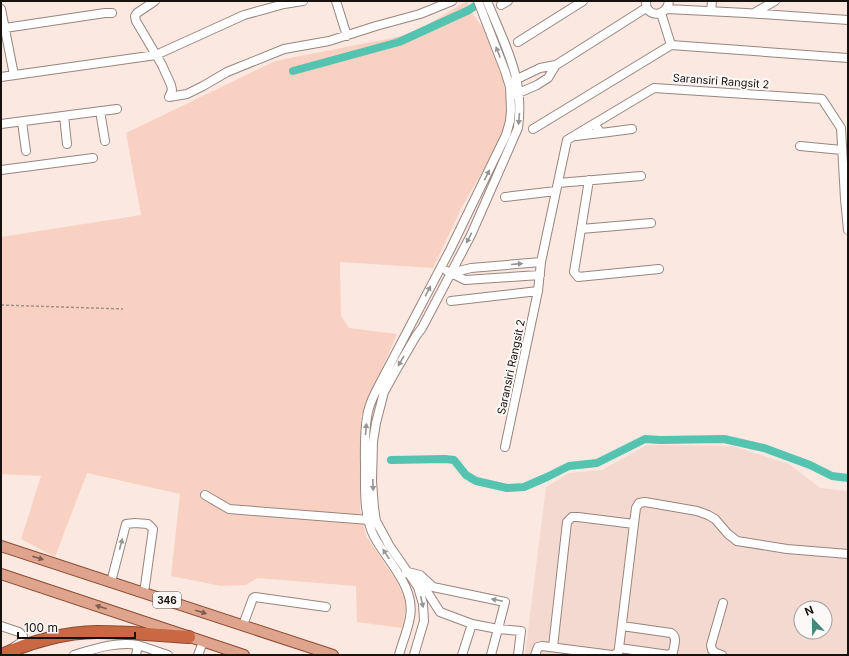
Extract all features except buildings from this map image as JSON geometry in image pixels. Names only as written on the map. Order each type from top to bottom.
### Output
[{"type":"highway","points":[[5,653],[64,635],[96,632],[189,637]]},
{"type":"main road","name":"346","points":[[1,546],[334,655]]},
{"type":"main road","name":"346","points":[[1,574],[244,655]]},
{"type":"street","points":[[155,1],[137,13],[136,21],[162,65],[171,85],[172,90],[169,97],[188,94],[227,72],[284,50],[329,42],[376,26],[420,14],[452,1]]},
{"type":"street","points":[[1,77],[156,55],[244,15],[284,4],[302,1]]},
{"type":"street","points":[[336,1],[347,36]]},
{"type":"street","points":[[414,655],[424,621],[423,604],[418,587],[389,545],[376,521],[372,481],[373,442],[384,392],[422,328],[471,235],[518,128],[520,110],[519,93],[509,55],[489,17],[478,1]]},
{"type":"street","points":[[399,655],[410,617],[411,607],[406,586],[372,533],[366,502],[365,430],[367,416],[376,391],[470,209],[506,135],[510,122],[510,96],[506,71],[489,17],[487,1]]},
{"type":"street","points":[[518,42],[583,1]]},
{"type":"street","points":[[711,11],[712,1]]},
{"type":"street","points":[[753,13],[775,1]]},
{"type":"street","points":[[510,96],[548,78],[556,66],[646,4],[651,12],[654,13],[666,8],[848,20]]},
{"type":"street","points":[[666,8],[671,44]]},
{"type":"street","points":[[1,9],[14,75]]},
{"type":"street","points":[[5,28],[112,13]]},
{"type":"street","points":[[533,129],[671,44],[848,58]]},
{"type":"street","points":[[508,83],[540,68],[556,66]]},
{"type":"street","name":"Saransiri Rangsit 2","points":[[505,447],[538,292],[541,262],[567,140],[654,88],[822,99],[845,128],[842,150],[848,230]]},
{"type":"street","points":[[1,124],[118,109]]},
{"type":"street","points":[[100,111],[105,141]]},
{"type":"street","points":[[64,116],[67,144]]},
{"type":"street","points":[[22,122],[26,151]]},
{"type":"street","points":[[594,124],[601,133]]},
{"type":"street","points":[[574,136],[632,129]]},
{"type":"street","points":[[800,146],[842,150]]},
{"type":"street","points":[[1,170],[93,158]]},
{"type":"street","points":[[505,197],[589,180],[641,176]]},
{"type":"street","points":[[589,180],[574,272],[578,276],[660,269]]},
{"type":"street","points":[[470,209],[481,213]]},
{"type":"street","points":[[581,229],[651,223]]},
{"type":"street","points":[[451,273],[470,268],[541,262]]},
{"type":"street","points":[[440,268],[465,280],[540,275]]},
{"type":"street","points":[[451,301],[538,292]]},
{"type":"street","points":[[409,325],[422,328]]},
{"type":"street","points":[[205,495],[229,509],[369,520]]},
{"type":"street","points":[[536,655],[538,647],[542,646],[612,655],[618,653],[636,508],[640,503],[646,502],[708,514],[737,541],[787,549],[848,554]]},
{"type":"street","points":[[552,647],[567,522],[572,517],[578,517],[634,524]]},
{"type":"street","points":[[111,582],[126,524],[135,522],[148,524],[152,529],[144,593]]},
{"type":"street","points":[[408,572],[420,579],[440,612],[472,624],[498,629],[521,631],[518,655]]},
{"type":"street","points":[[400,577],[408,572],[420,575],[433,587],[505,602],[491,655]]},
{"type":"street","points":[[243,625],[253,598],[255,597],[326,606]]},
{"type":"street","points":[[722,655],[712,650],[711,645],[723,603]]},
{"type":"street","points":[[462,655],[472,624]]},
{"type":"street","points":[[1,626],[19,632],[22,636],[22,642],[5,653]]},
{"type":"street","points":[[619,648],[668,655],[673,652],[675,638],[672,633],[622,626]]},
{"type":"street","points":[[198,655],[203,642]]},
{"type":"street","points":[[74,655],[122,644],[138,645],[168,655]]},
{"type":"street","points":[[136,655],[138,645]]},
{"type":"path","points":[[1,305],[123,309]]},
{"type":"shaded area","points":[[467,1],[473,14],[483,28],[503,80],[508,109],[503,135],[462,207],[433,268],[340,262],[341,316],[349,328],[397,334],[361,416],[360,510],[366,536],[396,580],[407,604],[402,628],[357,622],[356,586],[257,578],[246,585],[221,586],[171,576],[180,494],[87,473],[55,557],[21,539],[41,476],[1,474],[1,237],[141,215],[126,133],[275,61],[412,34]]},
{"type":"shaded area","points":[[647,445],[732,446],[789,464],[820,488],[848,491],[848,655],[525,655],[546,487],[569,473],[602,470]]},
{"type":"waterway","points":[[293,71],[399,42],[469,10],[482,1]]},
{"type":"waterway","points":[[391,460],[454,460],[466,475],[476,481],[507,488],[524,487],[569,466],[597,463],[645,439],[724,439],[764,448],[810,465],[832,476],[848,478]]}]
